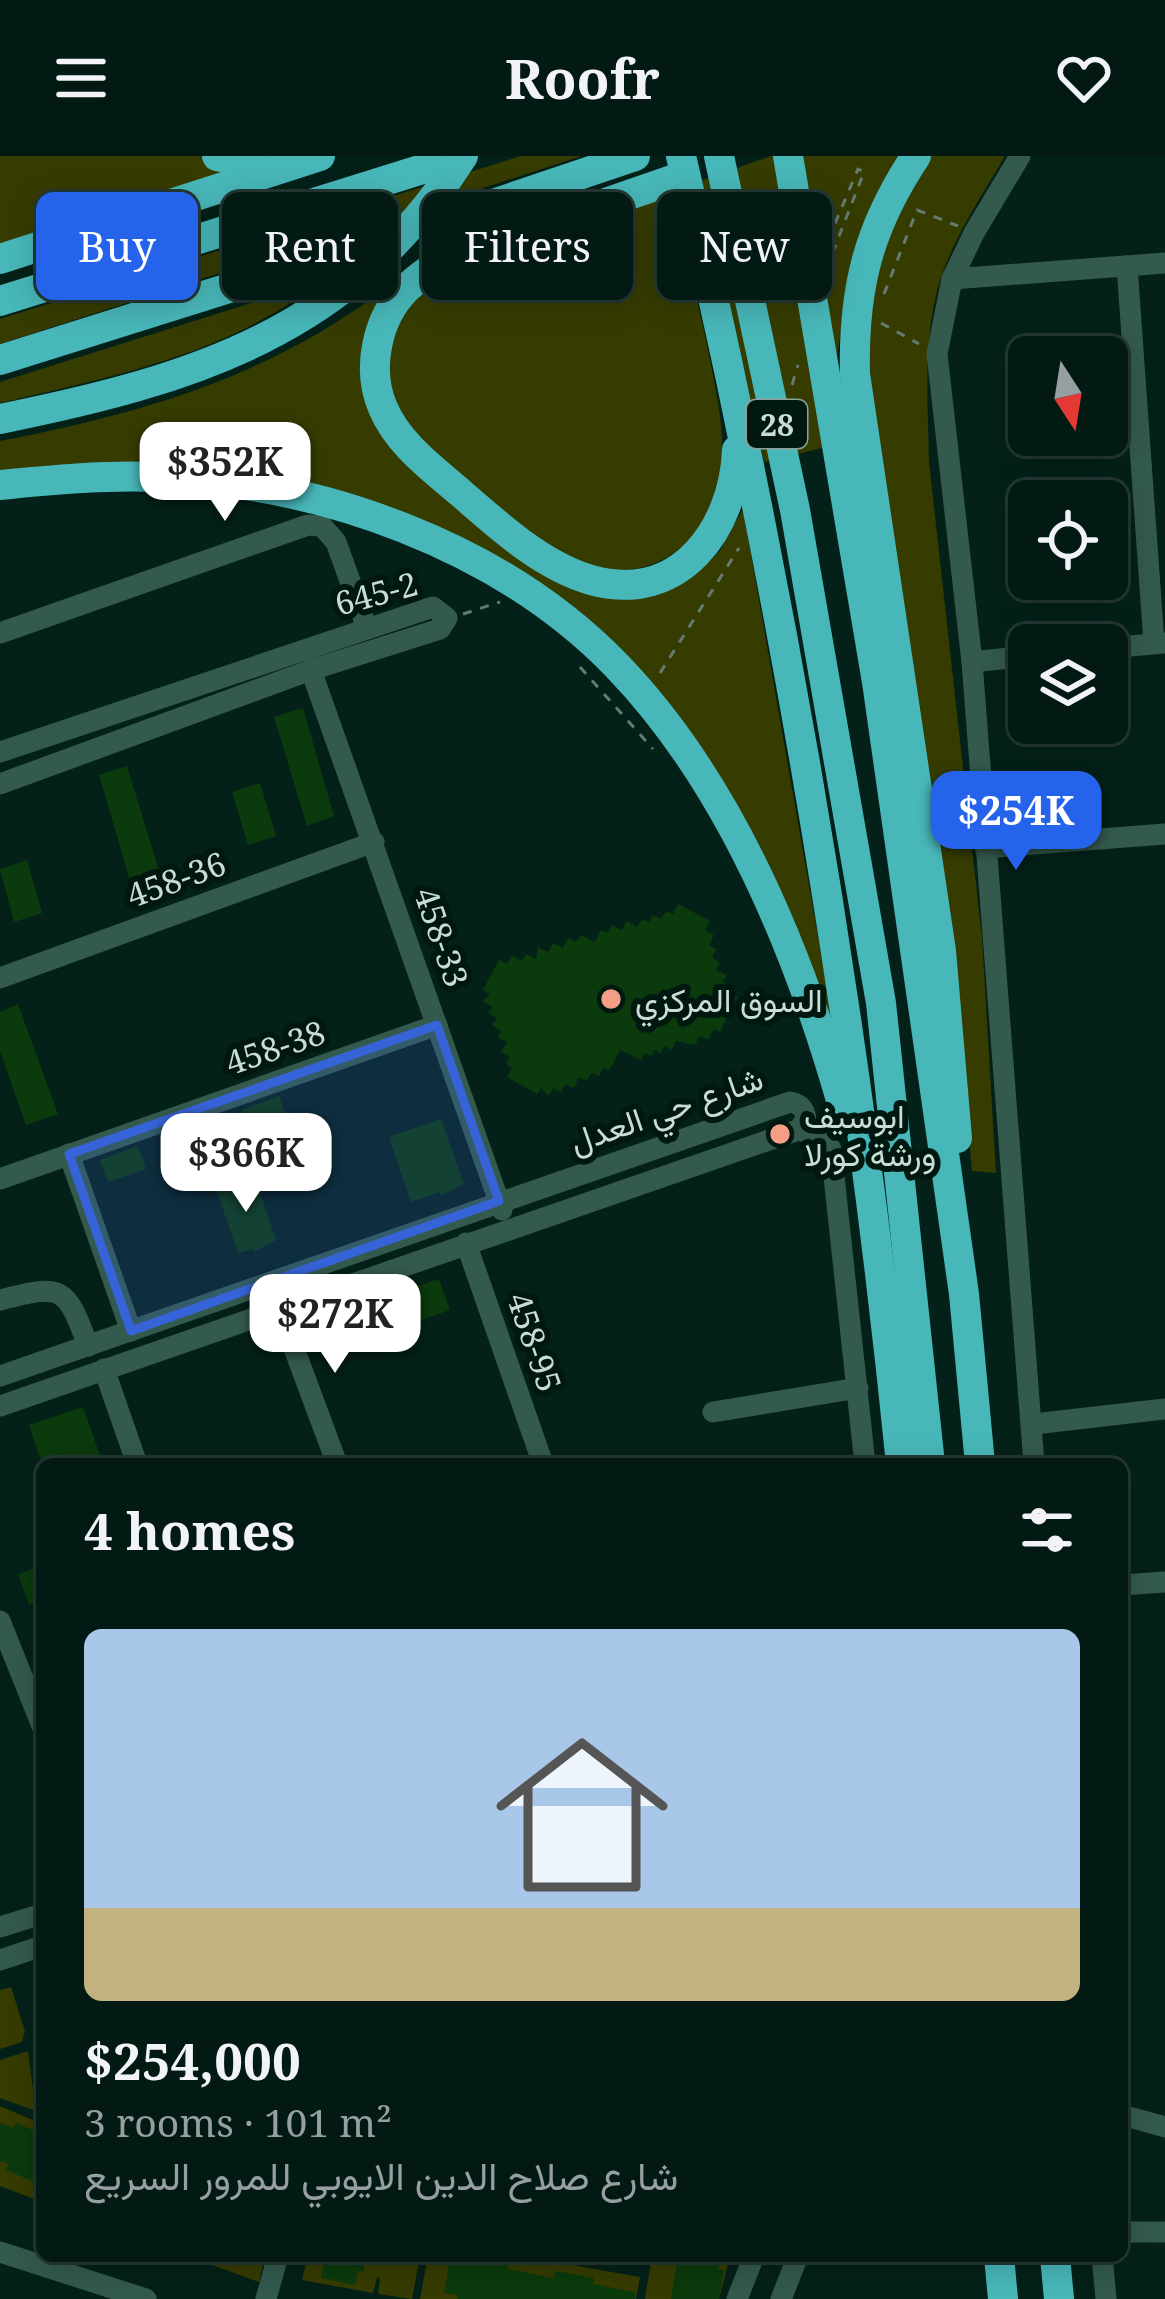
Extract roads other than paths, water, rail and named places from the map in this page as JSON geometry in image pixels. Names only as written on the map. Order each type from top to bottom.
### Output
[{"type":"highway","points":[[217,156],[250,164],[318,156]]},
{"type":"highway","points":[[0,259],[318,156]]},
{"type":"highway","points":[[529,192],[635,156]]},
{"type":"highway","name":"28","points":[[788,156],[878,682],[964,1294]]},
{"type":"highway","points":[[916,156],[878,225],[859,281],[855,374],[948,1003],[964,1294],[979,1458]]},
{"type":"highway","points":[[0,301],[453,160]]},
{"type":"highway","points":[[0,419],[175,376],[235,355],[284,329],[348,286],[380,257],[440,188],[453,160]]},
{"type":"highway","points":[[734,388],[736,479],[724,515],[706,545],[675,569],[648,580],[607,583],[574,573],[533,551],[422,459],[393,428],[376,385],[376,352],[381,331],[402,293],[433,266],[708,163],[734,388],[836,956],[900,1458]]},
{"type":"highway","name":"28","points":[[708,163],[759,330],[829,694],[881,1003],[929,1458]]},
{"type":"highway","points":[[0,360],[222,290]]},
{"type":"highway","points":[[0,485],[158,477],[297,496],[375,518],[444,548],[522,591],[584,636],[640,692],[676,738],[758,881],[798,972],[841,1096],[875,1237]]},
{"type":"highway","points":[[1000,2262],[1003,2299]]},
{"type":"highway","points":[[1056,2262],[1059,2299]]},
{"type":"street","points":[[1020,156],[952,279],[937,354],[972,662],[1034,1458]]},
{"type":"street","points":[[952,279],[1165,263]]},
{"type":"street","points":[[1126,266],[1159,643],[1128,646]]},
{"type":"street","points":[[1141,463],[1165,461]]},
{"type":"street","points":[[0,634],[308,525],[322,526],[336,542],[367,628]]},
{"type":"street","name":"645-2","points":[[0,752],[319,659],[440,629],[447,619],[433,608],[367,628],[319,659],[0,784]]},
{"type":"street","points":[[972,662],[1008,658]]},
{"type":"street","name":"458-33","points":[[319,659],[374,842],[508,1228]]},
{"type":"street","points":[[985,848],[1165,834]]},
{"type":"street","name":"458-36","points":[[0,978],[374,842]]},
{"type":"street","name":"458-38","points":[[0,1179],[437,1025]]},
{"type":"street","name":"شارع حي العدل","points":[[0,1376],[790,1102],[806,1111],[798,1130],[0,1406]]},
{"type":"street","points":[[798,1130],[818,1136],[831,1149],[864,1458]]},
{"type":"street","points":[[69,1154],[131,1330]]},
{"type":"street","name":"458-95","points":[[466,1243],[541,1458]]},
{"type":"street","points":[[0,1300],[47,1288],[64,1292],[88,1346]]},
{"type":"street","points":[[279,1307],[335,1458]]},
{"type":"street","points":[[856,1360],[890,1353]]},
{"type":"street","points":[[104,1370],[135,1458]]},
{"type":"street","points":[[712,1412],[858,1388]]},
{"type":"street","points":[[1034,1424],[1165,1409]]},
{"type":"street","points":[[1128,1585],[1165,1582]]},
{"type":"street","points":[[0,1622],[36,1710]]},
{"type":"street","points":[[9,1957],[3,1926],[36,1916]]},
{"type":"street","points":[[1128,2117],[1165,2127]]},
{"type":"street","points":[[1128,2232],[1165,2232]]},
{"type":"street","points":[[0,2252],[146,2299]]},
{"type":"street","points":[[266,2299],[276,2262]]},
{"type":"street","points":[[736,2299],[751,2262]]},
{"type":"street","points":[[781,2299],[796,2262]]},
{"type":"street","points":[[1103,2262],[1106,2299]]},
{"type":"place","name":"السوق المركزي","points":[[611,999]]},
{"type":"place","name":"ابوسيف ورشة كورلا","points":[[780,1134]]}]
